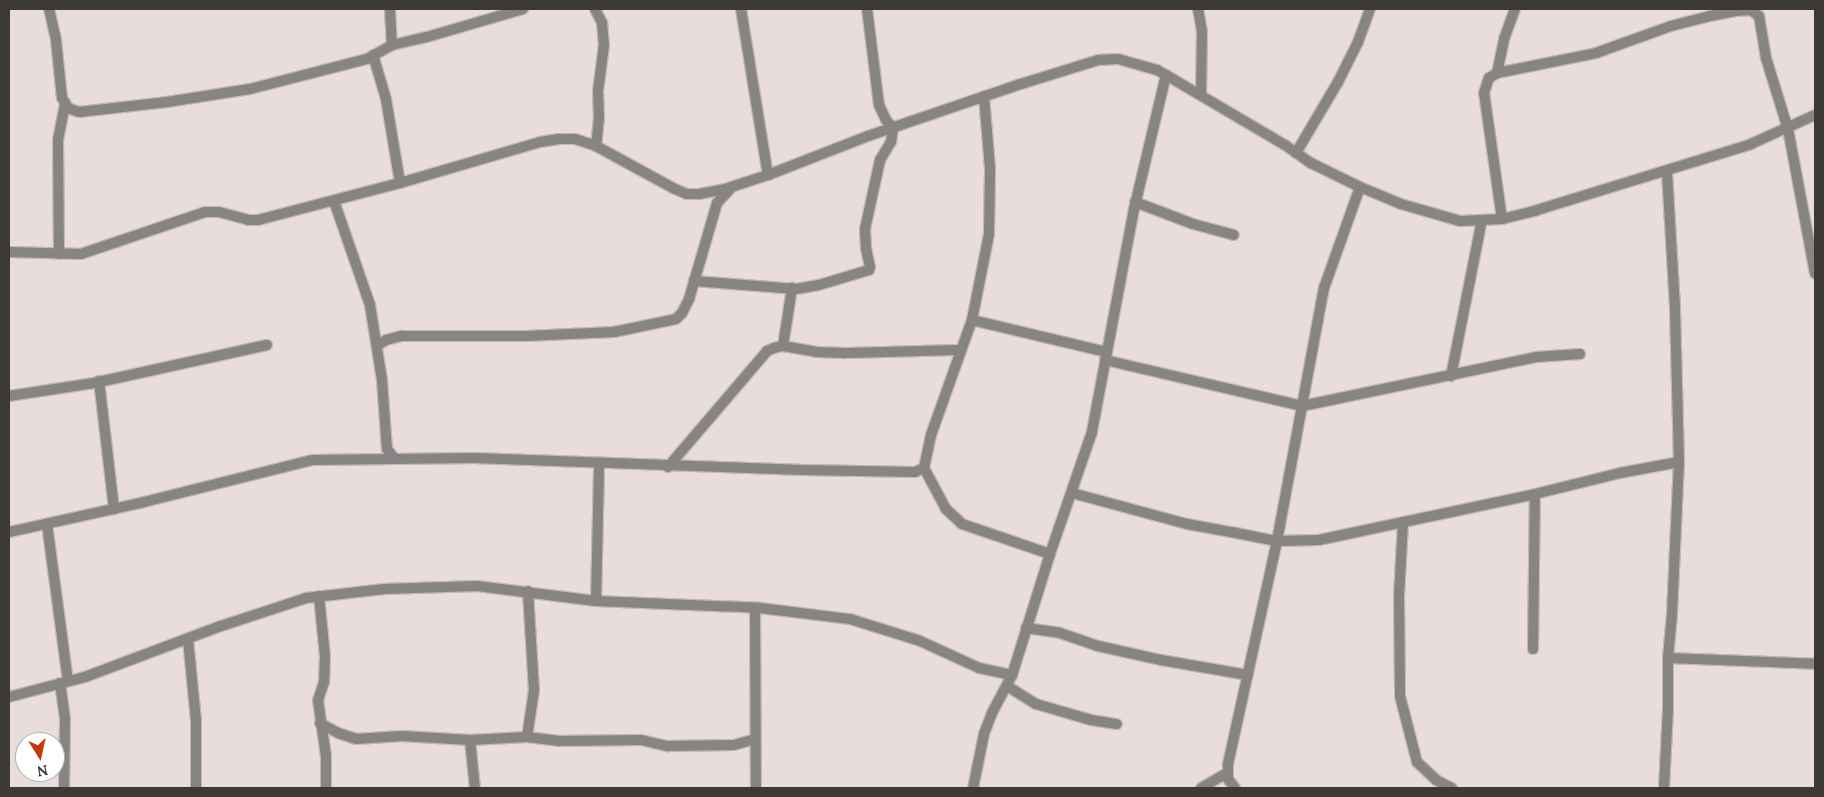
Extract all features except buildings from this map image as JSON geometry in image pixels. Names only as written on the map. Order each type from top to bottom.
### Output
[{"type":"street","points":[[49,9],[54,26],[62,98],[68,108],[78,112],[167,102],[250,89],[368,59],[392,45],[427,38],[523,9]]},
{"type":"street","points":[[390,9],[392,45]]},
{"type":"street","points":[[595,9],[602,23],[604,46],[598,91],[599,118],[596,146]]},
{"type":"street","points":[[742,9],[768,175]]},
{"type":"street","points":[[694,281],[792,288],[819,285],[869,270],[866,229],[880,160],[891,142],[893,128],[886,120],[879,105],[867,9]]},
{"type":"street","points":[[1198,9],[1202,31],[1201,96]]},
{"type":"street","points":[[1296,153],[1338,82],[1358,42],[1370,9]]},
{"type":"street","points":[[1497,73],[1504,39],[1515,9]]},
{"type":"street","points":[[1502,219],[1484,93],[1489,78],[1497,73],[1596,53],[1671,26],[1736,10],[1751,10],[1759,16],[1768,66],[1788,129],[1815,272]]},
{"type":"street","points":[[373,55],[386,98],[400,183]]},
{"type":"street","points":[[9,252],[81,254],[206,212],[219,212],[248,220],[258,220],[400,183],[540,142],[575,139],[596,146],[687,194],[713,192],[768,175],[984,96],[1098,60],[1118,60],[1136,63],[1166,75],[1311,163],[1360,188],[1401,204],[1460,221],[1502,219],[1667,171],[1751,144],[1788,129],[1815,115]]},
{"type":"street","points":[[973,788],[984,734],[992,713],[1012,675],[1050,554],[1092,432],[1135,202],[1166,75]]},
{"type":"street","points":[[984,96],[990,168],[989,234],[972,320],[931,435],[924,468],[946,509],[962,524],[1050,554]]},
{"type":"street","points":[[60,254],[58,140],[65,102]]},
{"type":"street","points":[[1664,788],[1668,709],[1668,658],[1672,614],[1678,462],[1675,307],[1667,171]]},
{"type":"street","points":[[378,345],[401,336],[526,336],[614,332],[676,319],[682,313],[694,281],[717,203],[732,187]]},
{"type":"street","points":[[1235,788],[1228,779],[1227,773],[1277,541],[1324,288],[1360,188]]},
{"type":"street","points":[[713,192],[717,203]]},
{"type":"street","points":[[334,201],[370,306],[378,345],[384,396],[387,448],[394,458]]},
{"type":"street","points":[[1135,202],[1193,224],[1234,235]]},
{"type":"street","points":[[1451,376],[1482,220]]},
{"type":"street","points":[[783,346],[792,288]]},
{"type":"street","points":[[972,320],[1302,406],[1536,357],[1580,354]]},
{"type":"street","points":[[9,396],[98,381],[267,345]]},
{"type":"street","points":[[668,466],[768,351],[783,346],[816,352],[844,353],[961,350]]},
{"type":"street","points":[[98,381],[114,509]]},
{"type":"street","points":[[378,458],[387,448]]},
{"type":"street","points":[[9,532],[114,509],[312,460],[474,458],[599,464],[915,472],[924,468]]},
{"type":"street","points":[[1072,493],[1187,524],[1277,541],[1319,540],[1535,494],[1620,473],[1678,462]]},
{"type":"street","points":[[596,601],[599,464]]},
{"type":"street","points":[[1533,650],[1535,494]]},
{"type":"street","points":[[1403,522],[1399,596],[1400,696],[1416,762],[1436,780],[1452,788]]},
{"type":"street","points":[[47,524],[64,682],[64,788]]},
{"type":"street","points":[[9,697],[64,682],[240,620],[319,596],[384,589],[477,586],[596,601],[756,608],[850,619],[920,641],[979,668],[1012,675]]},
{"type":"street","points":[[527,737],[534,690],[528,591]]},
{"type":"street","points":[[319,596],[325,656],[324,682],[318,700],[326,756],[326,788]]},
{"type":"street","points":[[756,608],[756,788]]},
{"type":"street","points":[[1026,628],[1066,634],[1098,646],[1161,660],[1248,675]]},
{"type":"street","points":[[188,639],[196,720],[196,788]]},
{"type":"street","points":[[1668,658],[1815,664]]},
{"type":"street","points":[[1007,686],[1036,704],[1091,720],[1117,724]]},
{"type":"street","points":[[320,722],[338,733],[356,739],[402,736],[470,740],[527,737],[558,741],[641,740],[668,746],[734,745],[755,739]]},
{"type":"street","points":[[470,740],[475,788]]},
{"type":"street","points":[[1201,788],[1227,773]]}]
